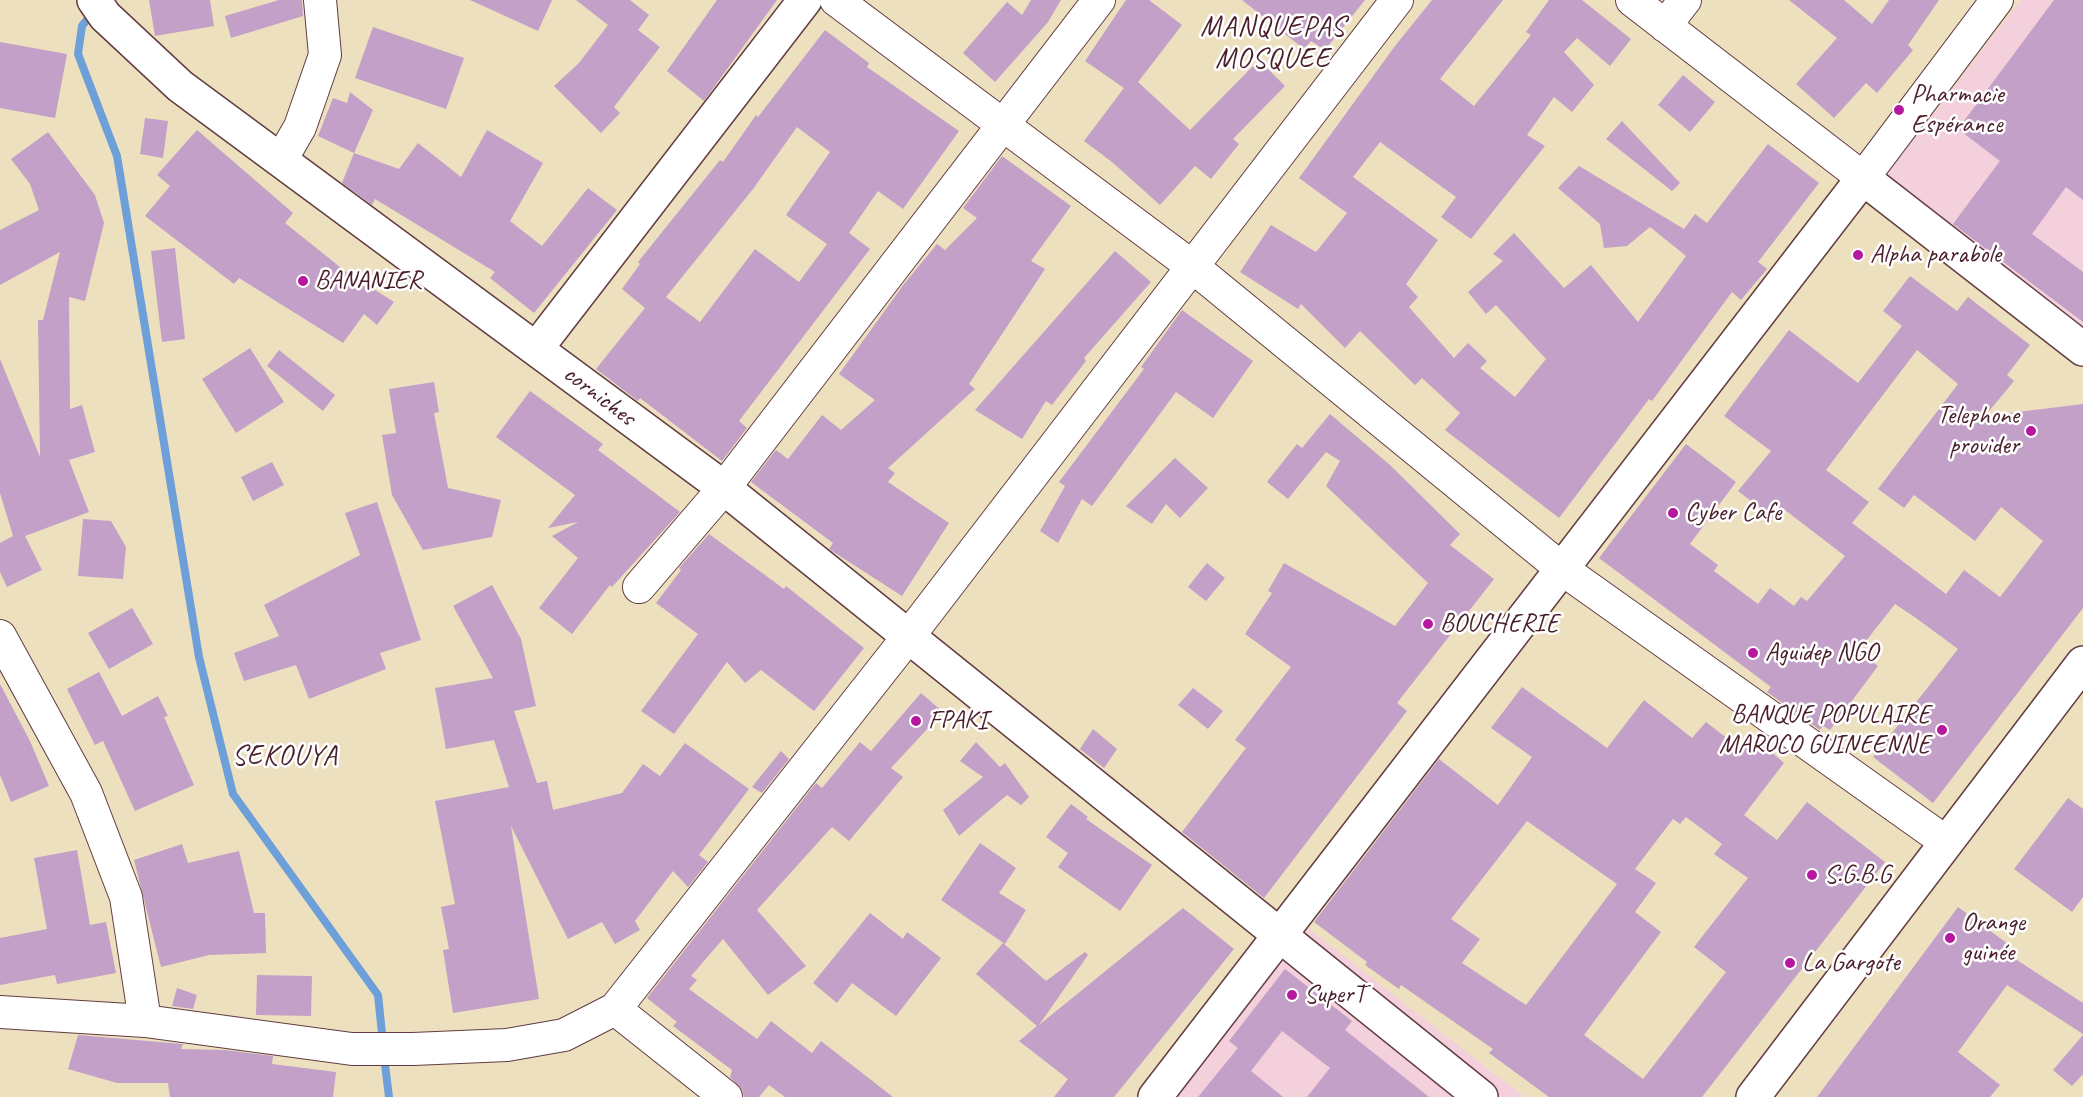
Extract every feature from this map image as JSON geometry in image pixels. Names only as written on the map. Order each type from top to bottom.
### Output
[{"type":"street","points":[[281,160],[300,127],[325,55],[320,0]]},
{"type":"street","points":[[536,349],[805,0]]},
{"type":"street","points":[[836,0],[1193,267],[1562,569],[1946,842]]},
{"type":"street","points":[[639,587],[724,488],[1099,0]]},
{"type":"street","points":[[0,1012],[145,1021],[352,1049],[413,1049],[507,1046],[564,1035],[615,1009],[908,637],[1397,0]]},
{"type":"street","points":[[1632,0],[2083,349]]},
{"type":"street","points":[[1665,26],[1685,0]]},
{"type":"street","points":[[1155,1097],[1863,178],[1996,0]]},
{"type":"street","name":"corniches","points":[[100,8],[180,86],[724,488],[1481,1097]]},
{"type":"street","points":[[0,636],[86,793],[126,897],[145,1021]]},
{"type":"street","points":[[1753,1097],[2083,663]]},
{"type":"street","points":[[615,1009],[726,1097]]},
{"type":"shaded area","points":[[2021,0],[2083,0],[2083,331],[1884,178]]},
{"type":"shaded area","points":[[1294,917],[1487,1068],[1525,1097],[1160,1097]]},
{"type":"building","points":[[149,0],[210,0],[214,26],[155,36]]},
{"type":"building","points":[[279,0],[302,0],[303,16],[231,38],[225,16]]},
{"type":"building","points":[[470,0],[552,0],[538,31]]},
{"type":"building","points":[[576,0],[630,0],[649,15],[638,30],[660,47],[614,107],[620,113],[601,133],[554,86],[579,63],[608,25]]},
{"type":"building","points":[[717,0],[777,0],[704,101],[667,71]]},
{"type":"building","points":[[1031,0],[1061,0],[1048,22],[995,82],[963,53],[1007,2],[1022,15]]},
{"type":"building","points":[[1126,0],[1149,0],[1182,25],[1138,82],[1190,130],[1259,60],[1285,86],[1233,139],[1239,144],[1211,179],[1195,166],[1160,205],[1112,162],[1084,141],[1124,88],[1085,61]]},
{"type":"building","points":[[1242,0],[1365,0],[1325,50],[1311,41],[1304,49]]},
{"type":"building","points":[[1432,0],[1503,0],[1440,79],[1474,106],[1531,35],[1526,32],[1549,0],[1582,0],[1631,39],[1610,66],[1577,38],[1564,52],[1594,85],[1572,112],[1554,97],[1527,135],[1545,146],[1471,239],[1441,217],[1456,197],[1380,142],[1353,177],[1438,240],[1406,284],[1418,297],[1409,307],[1454,358],[1468,343],[1487,361],[1480,368],[1515,397],[1546,359],[1496,305],[1486,314],[1468,292],[1503,261],[1493,254],[1514,233],[1564,288],[1591,265],[1638,322],[1686,256],[1650,227],[1627,246],[1604,248],[1600,224],[1558,188],[1579,166],[1684,229],[1695,214],[1707,223],[1768,144],[1819,183],[1758,262],[1767,269],[1741,300],[1732,292],[1652,401],[1649,399],[1559,518],[1445,430],[1460,413],[1422,378],[1415,385],[1360,331],[1345,348],[1301,304],[1298,309],[1240,272],[1271,225],[1316,252],[1347,213],[1299,178],[1395,46]]},
{"type":"building","points":[[1789,0],[1844,0],[1872,24],[1889,0],[1939,0],[1908,45],[1913,50],[1877,93],[1866,83],[1834,118],[1796,84],[1837,38]]},
{"type":"building","points":[[2054,0],[2083,0],[2083,200],[2066,187],[2032,234],[2083,272],[2083,322],[1953,224],[2000,161],[1958,129]]},
{"type":"building","points":[[373,27],[464,58],[446,109],[355,78]]},
{"type":"building","points":[[825,30],[869,63],[867,67],[959,131],[903,209],[878,191],[849,233],[870,249],[739,421],[747,428],[722,461],[640,398],[638,401],[596,369],[645,308],[622,289],[640,264],[638,262],[720,160],[723,162],[756,115],[758,117]],"holes":[[[797,127],[830,152],[786,215],[827,244],[799,282],[755,249],[700,322],[666,297],[753,189]]]},
{"type":"building","points":[[0,42],[67,54],[55,118],[0,108]]},
{"type":"building","points":[[1683,75],[1715,102],[1690,132],[1658,105]]},
{"type":"building","points":[[350,92],[373,110],[354,153],[318,136],[333,98],[347,103]]},
{"type":"building","points":[[145,118],[168,121],[163,158],[140,154]]},
{"type":"building","points":[[1622,121],[1680,183],[1672,191],[1606,139]]},
{"type":"building","points":[[197,130],[293,213],[285,223],[370,291],[372,288],[394,302],[377,325],[364,314],[343,343],[239,278],[234,284],[145,216],[170,186],[157,175]]},
{"type":"building","points":[[487,130],[543,163],[510,221],[542,246],[588,188],[617,210],[534,313],[490,278],[495,272],[375,199],[372,205],[342,183],[354,153],[399,169],[418,143],[461,177]]},
{"type":"building","points":[[48,132],[95,195],[104,223],[85,301],[69,297],[70,409],[82,405],[95,452],[69,460],[89,512],[25,536],[42,570],[7,587],[0,572],[0,543],[13,536],[0,493],[0,359],[40,457],[38,320],[43,320],[60,252],[0,285],[0,230],[39,210],[30,184],[11,159]]},
{"type":"building","points":[[1002,156],[1071,206],[1031,261],[1045,269],[969,384],[975,389],[888,468],[895,473],[888,482],[949,523],[902,596],[829,549],[833,543],[751,482],[776,450],[788,459],[822,415],[841,430],[875,400],[839,374],[904,284],[937,244],[945,250],[977,218],[963,208]]},
{"type":"building","points":[[175,248],[185,339],[162,342],[151,251]]},
{"type":"building","points":[[1115,251],[1151,282],[1084,358],[1086,361],[1052,405],[1046,401],[1022,439],[975,410]]},
{"type":"building","points":[[1910,276],[1957,311],[1968,297],[2030,345],[2007,375],[2014,381],[1985,416],[2083,404],[2083,608],[1933,803],[1873,757],[1958,649],[1916,618],[1895,604],[1858,651],[1878,666],[1830,730],[1823,726],[1820,730],[1767,692],[1771,687],[1599,558],[1686,444],[1736,482],[1690,544],[1718,565],[1714,571],[1758,604],[1770,588],[1794,606],[1801,597],[1807,601],[1845,556],[1781,507],[1773,518],[1738,491],[1771,451],[1724,416],[1789,330],[1858,383],[1902,326],[1883,311]],"holes":[[[1917,350],[1958,384],[1878,489],[1904,508],[1914,495],[1975,541],[2001,507],[2043,541],[2000,597],[1964,570],[1946,594],[1852,523],[1869,502],[1826,470]]]},
{"type":"building","points":[[1182,310],[1253,361],[1213,418],[1176,392],[1092,506],[1082,499],[1058,543],[1040,531],[1065,486],[1059,482],[1144,369],[1141,367]]},
{"type":"building","points":[[250,348],[284,402],[236,433],[202,379]]},
{"type":"building","points":[[279,350],[335,395],[323,411],[267,366]]},
{"type":"building","points":[[434,382],[439,412],[434,413],[448,488],[501,500],[492,537],[423,550],[392,495],[382,435],[396,433],[389,389]]},
{"type":"building","points":[[530,391],[603,444],[598,450],[680,512],[612,587],[610,585],[572,634],[539,608],[578,558],[552,536],[578,522],[548,528],[575,495],[496,437]]},
{"type":"building","points":[[1330,414],[1390,465],[1460,534],[1450,545],[1494,579],[1397,703],[1407,711],[1264,898],[1182,832],[1246,748],[1235,740],[1291,667],[1245,634],[1272,593],[1268,591],[1284,563],[1395,626],[1428,583],[1326,486],[1340,461],[1326,452],[1288,499],[1267,482],[1297,444],[1302,448]]},
{"type":"building","points":[[1175,458],[1208,488],[1180,518],[1166,504],[1152,524],[1126,506]]},
{"type":"building","points":[[272,462],[284,485],[253,501],[241,477]]},
{"type":"building","points":[[377,502],[421,640],[380,653],[386,669],[309,699],[296,665],[244,681],[234,653],[279,636],[264,605],[360,555],[345,513]]},
{"type":"building","points":[[83,519],[111,521],[126,547],[123,579],[78,576]]},
{"type":"building","points":[[709,534],[784,589],[786,586],[864,648],[814,711],[761,670],[745,683],[727,662],[674,734],[641,711],[698,634],[656,603],[681,570],[679,568]]},
{"type":"building","points":[[1207,563],[1225,578],[1206,601],[1188,587]]},
{"type":"building","points":[[492,585],[521,639],[536,706],[514,711],[537,783],[547,781],[553,810],[622,793],[643,764],[660,776],[685,743],[749,789],[699,855],[708,862],[688,887],[673,871],[635,921],[640,930],[615,944],[602,922],[568,939],[511,826],[539,999],[453,1013],[443,950],[449,949],[441,907],[455,904],[435,801],[509,787],[494,740],[446,749],[435,688],[493,678],[453,606]]},
{"type":"building","points":[[132,608],[153,644],[109,669],[88,633]]},
{"type":"building","points":[[99,672],[122,716],[158,696],[168,716],[164,717],[194,785],[135,811],[103,741],[95,745],[67,689]]},
{"type":"building","points":[[0,684],[30,741],[49,786],[11,802],[0,775]]},
{"type":"building","points":[[1522,687],[1607,748],[1644,700],[1692,738],[1706,722],[1741,749],[1752,735],[1784,763],[1744,815],[1777,840],[1807,802],[1885,862],[1702,1097],[1549,1097],[1489,1053],[1493,1049],[1401,985],[1399,989],[1365,965],[1367,962],[1314,922],[1439,759],[1498,805],[1532,757],[1491,728]],"holes":[[[1686,817],[1722,844],[1714,854],[1748,878],[1694,947],[1726,972],[1643,1079],[1584,1035],[1661,932],[1635,912],[1656,883],[1635,869],[1673,819],[1680,824]],[[1527,821],[1617,884],[1526,1005],[1462,963],[1480,939],[1451,919]]]},
{"type":"building","points":[[1193,688],[1223,711],[1208,729],[1178,705]]},
{"type":"building","points":[[921,693],[943,712],[891,768],[903,777],[849,841],[832,827],[757,910],[806,966],[768,995],[723,939],[691,976],[697,980],[689,989],[757,1039],[771,1021],[812,1053],[821,1041],[893,1097],[785,1097],[769,1085],[759,1097],[744,1097],[742,1090],[730,1077],[732,1070],[673,1026],[677,1022],[647,998],[816,783],[822,788],[860,742],[871,751]]},
{"type":"building","points":[[1093,729],[1117,749],[1104,768],[1080,749]]},
{"type":"building","points":[[976,742],[1000,767],[1005,763],[1029,797],[1021,805],[1007,795],[959,836],[943,810],[983,777],[960,761]]},
{"type":"building","points":[[781,751],[789,759],[762,793],[752,787]]},
{"type":"building","points":[[2068,798],[2083,809],[2083,897],[2072,912],[2014,869]]},
{"type":"building","points":[[1071,804],[1088,817],[1086,819],[1152,865],[1120,911],[1058,867],[1068,853],[1046,837]]},
{"type":"building","points":[[980,843],[1016,868],[999,893],[1026,910],[1005,944],[941,900]]},
{"type":"building","points":[[182,844],[188,863],[239,851],[254,913],[265,913],[266,953],[209,955],[161,967],[134,860]]},
{"type":"building","points":[[77,850],[90,925],[106,922],[116,973],[57,984],[55,975],[0,985],[0,938],[47,929],[34,858]]},
{"type":"building","points":[[1958,907],[2008,944],[2003,951],[2083,1003],[2083,1034],[2007,985],[1958,1052],[2000,1085],[1990,1097],[1817,1097]]},
{"type":"building","points":[[1183,908],[1234,949],[1114,1097],[1054,1097],[1068,1079],[1019,1041],[1037,1026],[976,974],[1003,943],[1046,981],[1085,952],[1088,955],[1039,1025]]},
{"type":"building","points":[[870,913],[903,939],[907,932],[941,958],[896,1016],[852,983],[837,1003],[813,983]]},
{"type":"building","points":[[1285,969],[1352,1021],[1345,1030],[1429,1097],[1307,1097],[1330,1068],[1282,1031],[1251,1071],[1283,1097],[1198,1097],[1238,1048],[1229,1041]]},
{"type":"building","points":[[257,975],[312,976],[311,1016],[256,1015]]},
{"type":"building","points":[[177,988],[197,995],[193,1009],[172,1006]]},
{"type":"building","points":[[78,1035],[183,1044],[181,1049],[225,1050],[273,1056],[272,1064],[336,1072],[333,1097],[170,1097],[168,1083],[117,1083],[68,1069]]},
{"type":"building","points":[[2083,1035],[2083,1074],[2072,1086],[2053,1070]]},
{"type":"waterway","points":[[93,12],[82,26],[78,54],[117,156],[199,657],[233,794],[378,995],[383,1043]]},
{"type":"waterway","points":[[384,1056],[389,1097]]},
{"type":"place","name":"Pharmacie Espérance","points":[[1899,110]]},
{"type":"place","name":"Alpha parabole","points":[[1858,255]]},
{"type":"place","name":"BANANIER","points":[[303,281]]},
{"type":"place","name":"Telephone provider","points":[[2031,431]]},
{"type":"place","name":"Cyber Cafe","points":[[1673,513]]},
{"type":"place","name":"BOUCHERIE","points":[[1428,624]]},
{"type":"place","name":"Aguidep NGO","points":[[1753,653]]},
{"type":"place","name":"FPAKI","points":[[916,721]]},
{"type":"place","name":"BANQUE POPULAIRE MAROCO GUINEENNE","points":[[1942,730]]},
{"type":"place","name":"S.G.B.G","points":[[1812,875]]},
{"type":"place","name":"Orange guinée","points":[[1950,938]]},
{"type":"place","name":"La Gargote","points":[[1790,963]]},
{"type":"place","name":"SuperT","points":[[1292,995]]},
{"type":"district","name":"MANQUEPAS MOSQUEE","points":[[1273,44]]},
{"type":"district","name":"SEKOUYA","points":[[285,757]]}]
